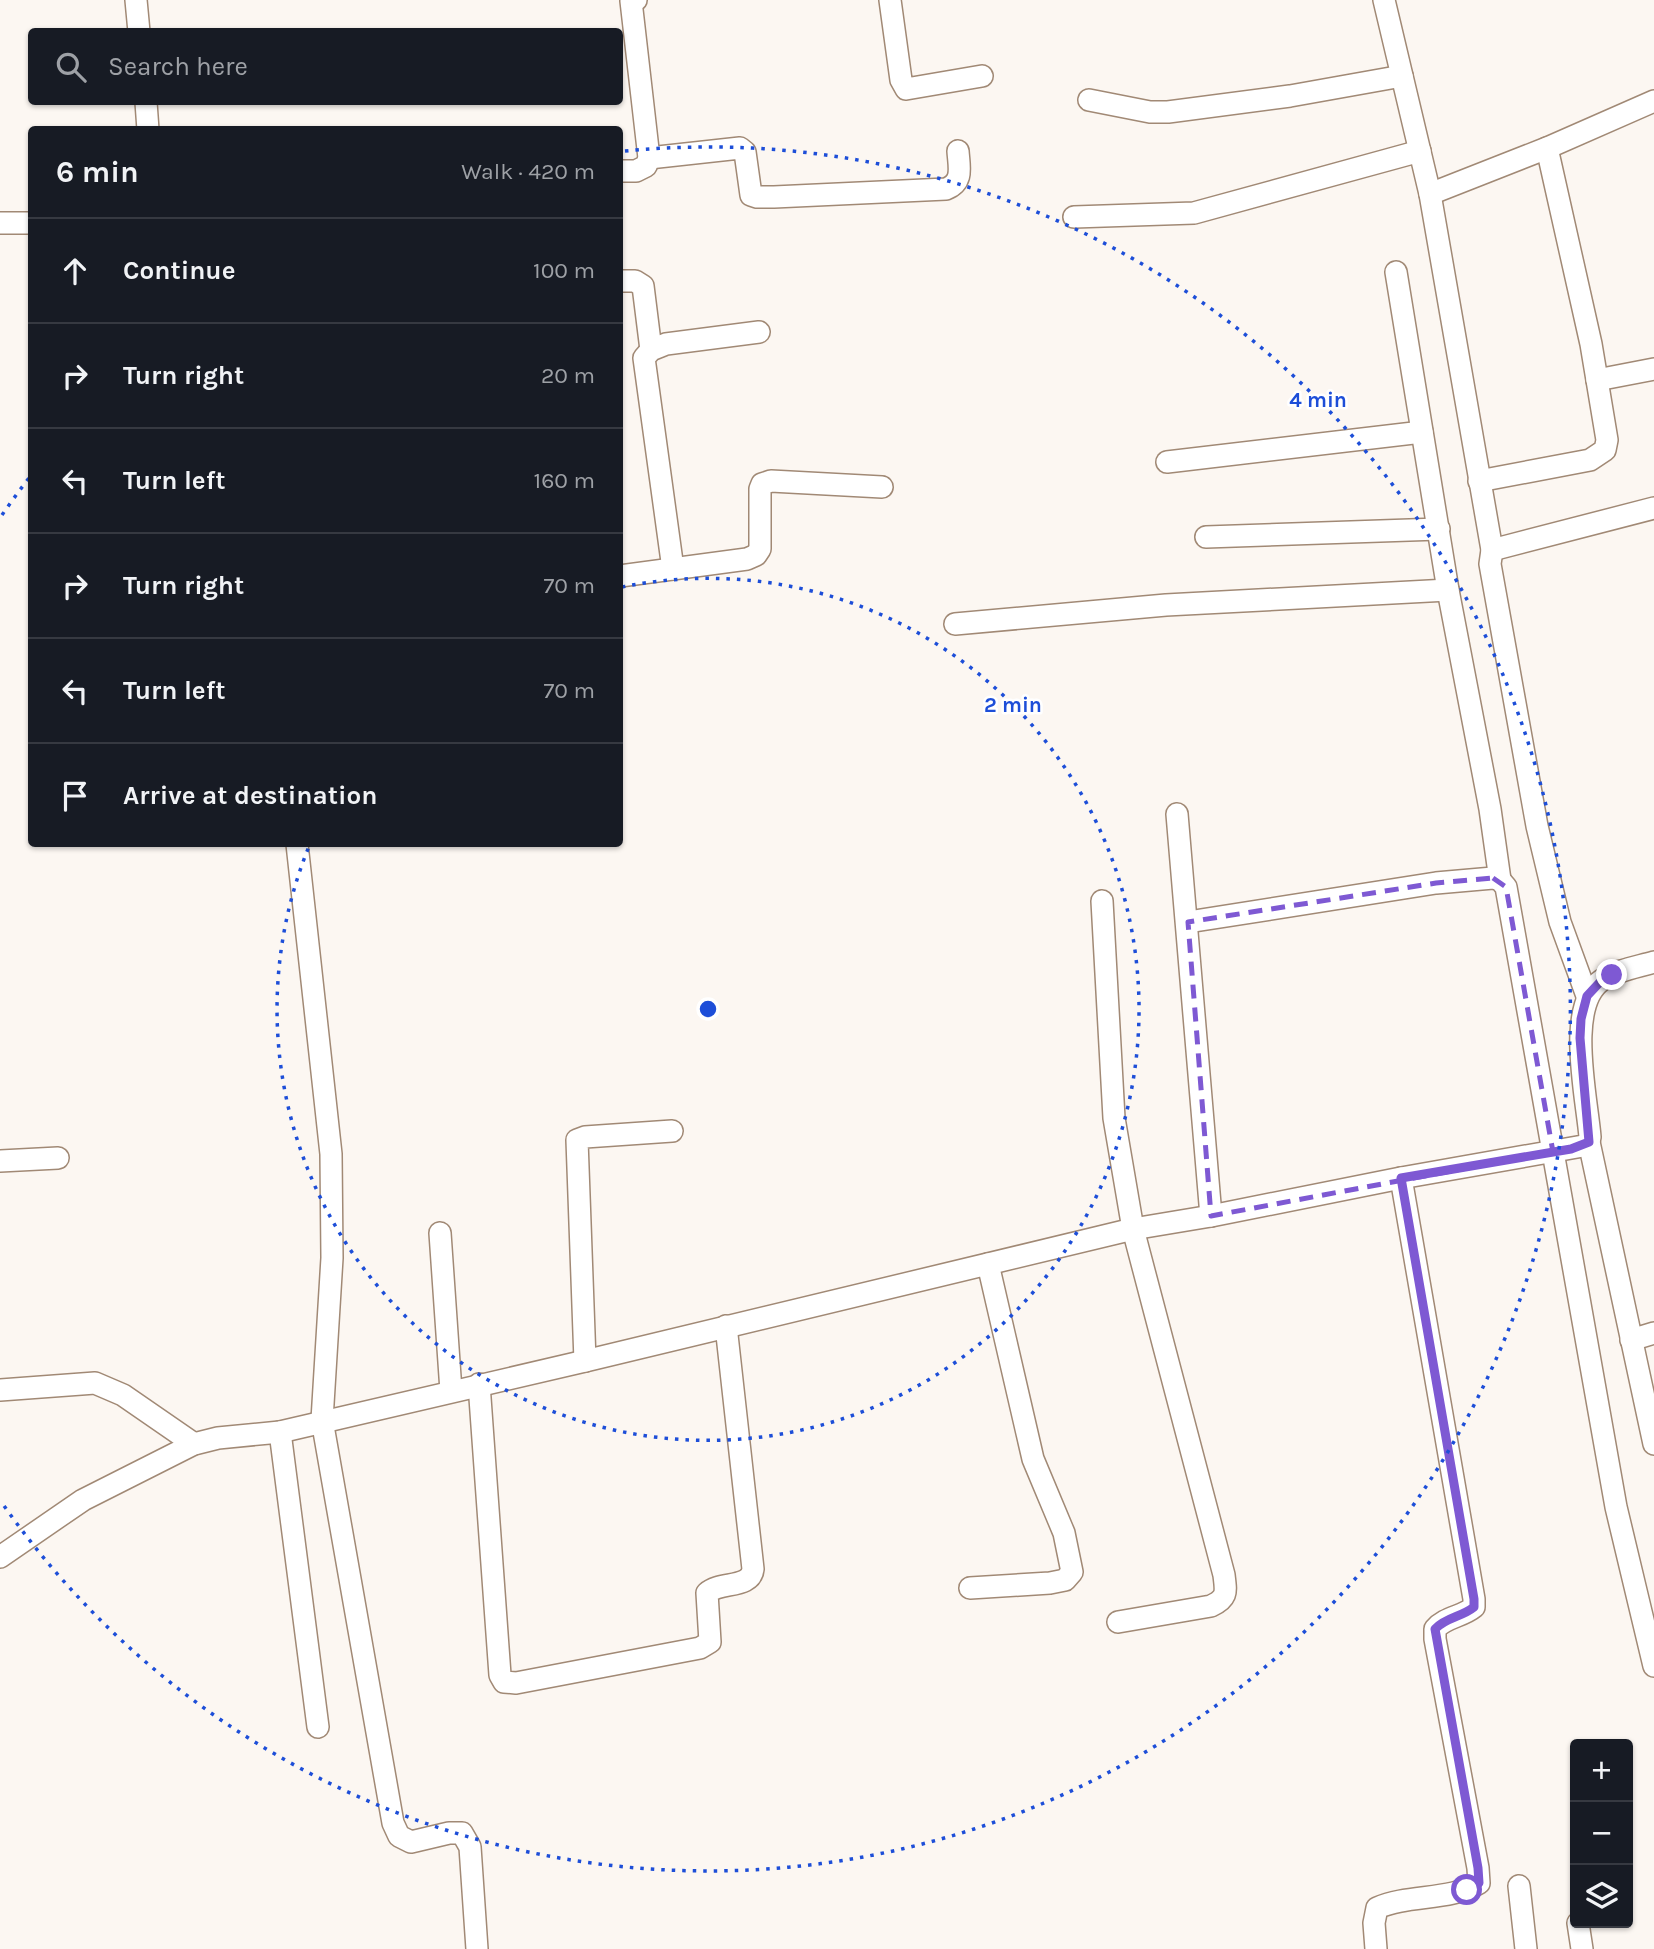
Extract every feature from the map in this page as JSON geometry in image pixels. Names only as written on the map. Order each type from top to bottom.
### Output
[{"type":"street","points":[[136,0],[139,28]]},
{"type":"street","points":[[623,171],[636,171],[646,166],[649,158],[633,0]]},
{"type":"street","points":[[890,0],[901,80],[906,89],[982,76]]},
{"type":"street","points":[[1384,0],[1430,194],[1492,550],[1490,564],[1537,826],[1560,922],[1587,996]]},
{"type":"street","points":[[1089,100],[1150,112],[1178,112],[1402,76]]},
{"type":"street","points":[[1430,194],[1547,148],[1654,101]]},
{"type":"street","points":[[146,105],[148,126]]},
{"type":"street","points":[[649,158],[740,148],[745,152],[751,195],[774,197],[946,189],[954,186],[959,179],[958,151]]},
{"type":"street","points":[[1479,481],[1590,460],[1605,450],[1607,440],[1597,380],[1547,148]]},
{"type":"street","points":[[1074,217],[1194,213],[1420,151]]},
{"type":"street","points":[[0,223],[28,223]]},
{"type":"street","points":[[1396,272],[1448,590],[1490,809],[1500,880],[1506,887],[1574,1147],[1630,1340],[1654,1444]]},
{"type":"street","points":[[623,281],[635,281],[643,286],[650,350]]},
{"type":"street","points":[[673,569],[644,358],[650,350],[666,344],[759,332]]},
{"type":"street","points":[[1597,380],[1654,369]]},
{"type":"street","points":[[1167,462],[1422,432]]},
{"type":"street","points":[[623,576],[747,559],[756,555],[760,549],[762,484],[771,481],[882,487]]},
{"type":"street","points":[[1492,550],[1654,508]]},
{"type":"street","points":[[1206,537],[1439,529]]},
{"type":"street","points":[[956,624],[1166,605],[1448,590]]},
{"type":"street","points":[[1177,814],[1211,1216]]},
{"type":"street","points":[[297,847],[333,1191],[332,1258],[322,1420],[393,1823],[399,1836],[411,1842],[449,1833],[461,1833],[470,1847],[477,1949]]},
{"type":"street","points":[[1188,922],[1436,883],[1482,878],[1500,880]]},
{"type":"street","points":[[1102,901],[1114,1118],[1133,1229],[1224,1575],[1226,1592],[1221,1602],[1211,1606],[1118,1622]]},
{"type":"street","points":[[1654,962],[1612,975],[1601,981],[1587,996],[1581,1019],[1574,1147],[1616,1507],[1654,1666]]},
{"type":"street","points":[[585,1361],[577,1140],[586,1137],[672,1131]]},
{"type":"street","points":[[0,1557],[83,1500],[194,1444],[218,1438],[280,1432],[1133,1229],[1574,1147]]},
{"type":"street","points":[[0,1161],[58,1158]]},
{"type":"street","points":[[1376,1949],[1374,1923],[1377,1908],[1392,1901],[1467,1890],[1479,1883],[1435,1639],[1435,1629],[1441,1622],[1466,1613],[1474,1607],[1474,1599],[1401,1178]]},
{"type":"street","points":[[440,1233],[451,1391]]},
{"type":"street","points":[[970,1588],[1050,1583],[1065,1580],[1072,1572],[1064,1533],[1033,1459],[988,1264]]},
{"type":"street","points":[[479,1384],[500,1675],[504,1682],[516,1683],[700,1648],[710,1642],[707,1592],[718,1586],[747,1581],[752,1576],[753,1569],[726,1325]]},
{"type":"street","points":[[1630,1340],[1654,1334]]},
{"type":"street","points":[[0,1390],[95,1384],[122,1395],[194,1444]]},
{"type":"street","points":[[280,1432],[318,1727]]},
{"type":"street","points":[[1519,1886],[1526,1949]]},
{"type":"street","points":[[1579,1928],[1582,1949]]},
{"type":"highlighted area","points":[[1493,878],[1506,887],[1553,1152],[1211,1216],[1188,922],[1436,883]]},
{"type":"route","points":[[1467,1890],[1479,1883],[1478,1868],[1435,1629],[1441,1622],[1466,1613],[1474,1607],[1474,1599],[1401,1178],[1571,1149],[1589,1142],[1580,1038],[1581,1019],[1587,996],[1595,986],[1612,975]]}]
